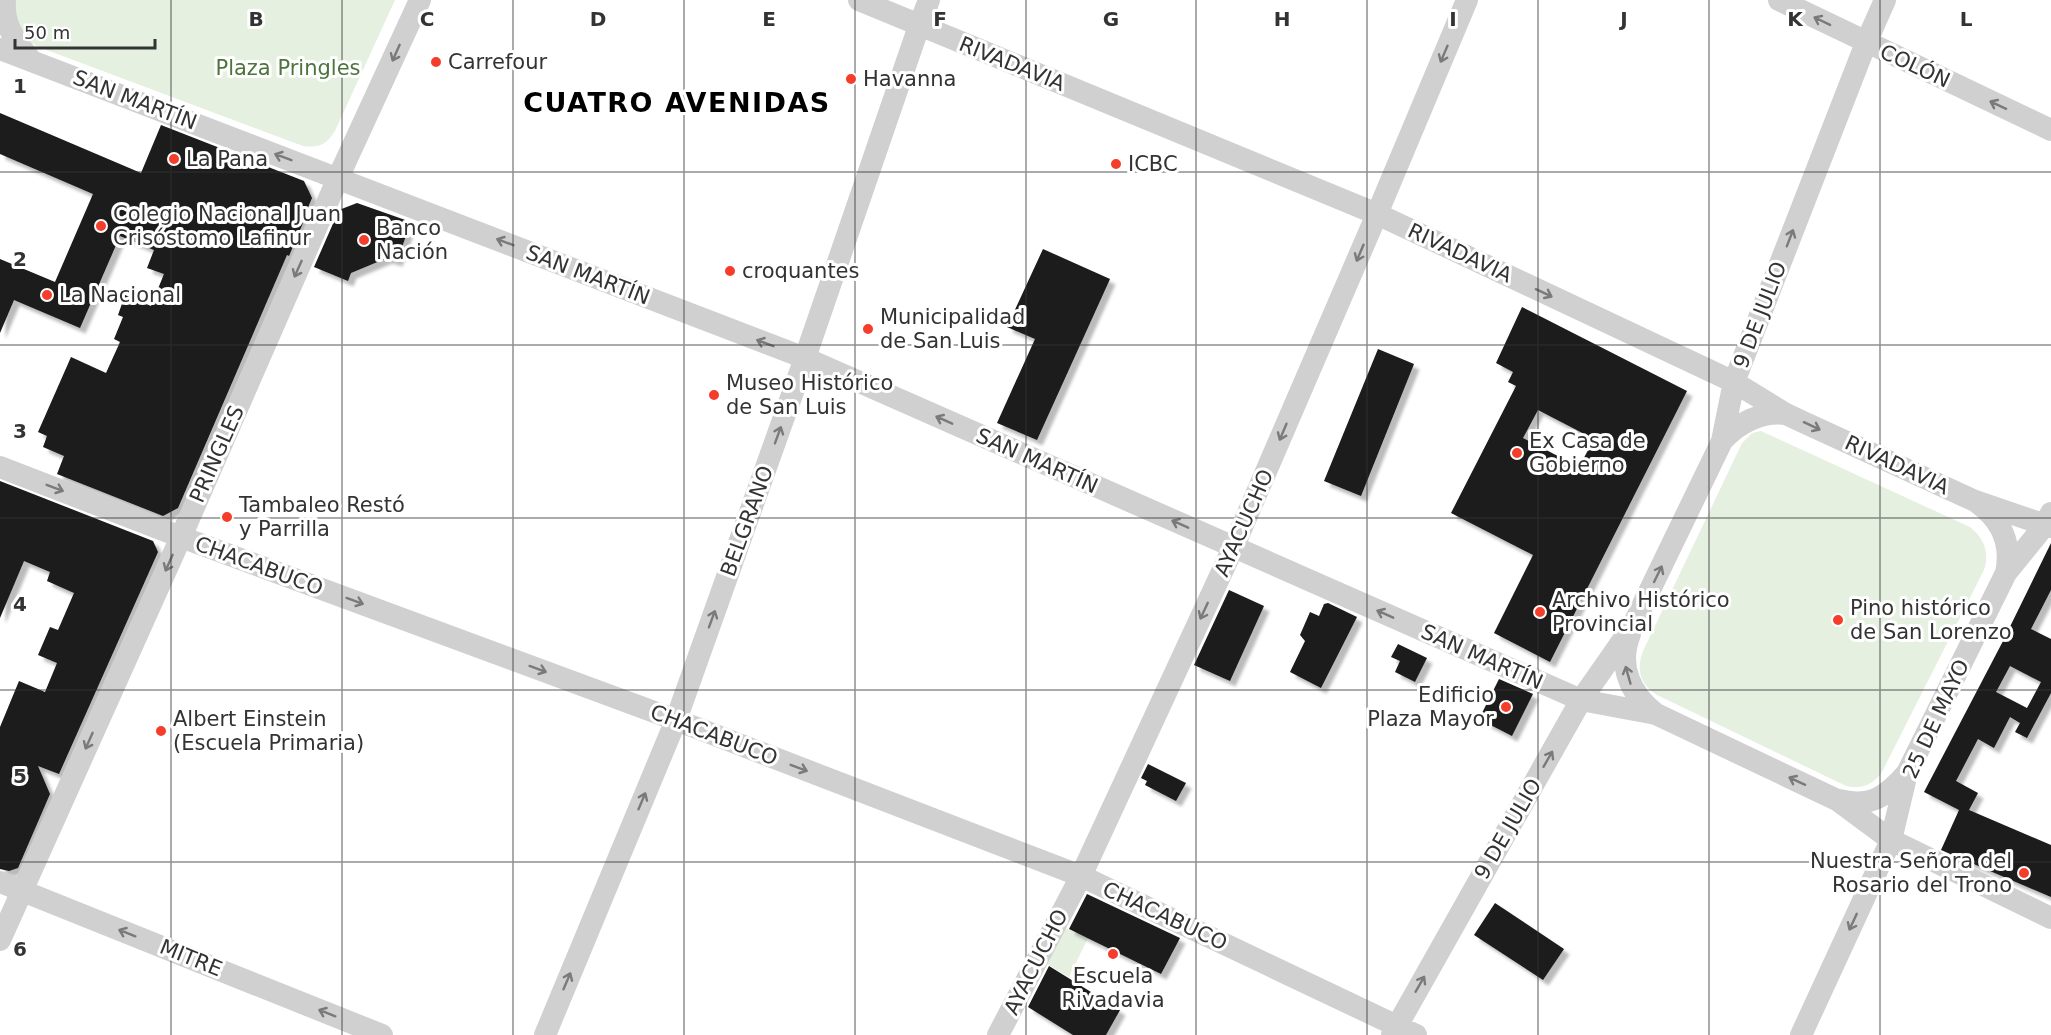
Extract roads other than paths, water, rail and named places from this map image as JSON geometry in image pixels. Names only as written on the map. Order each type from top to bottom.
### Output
[{"type":"street","name":"PRINGLES","points":[[0,940],[181,537],[338,178],[420,0]]},
{"type":"street","name":"RIVADAVIA","points":[[859,0],[1377,214],[1734,382],[1786,414],[1975,501],[2049,522]]},
{"type":"street","name":"BELGRANO","points":[[545,1035],[676,720],[806,358],[929,0]]},
{"type":"street","name":"AYACUCHO","points":[[998,1035],[1081,876],[1233,548],[1467,0]]},
{"type":"street","name":"COLÓN","points":[[1779,0],[2051,130]]},
{"type":"street","name":"9 DE JULIO","points":[[1656,714],[1639,698],[1630,684],[1626,671],[1625,648],[1632,627],[1722,441],[1734,382],[1866,43],[1885,0]]},
{"type":"street","points":[[2,1],[8,28],[13,38],[32,61]]},
{"type":"street","name":"SAN MARTÍN","points":[[0,49],[806,358],[1581,700],[1656,714],[1837,800],[1891,840],[2051,918]]},
{"type":"street","points":[[1722,441],[1735,428],[1752,419],[1772,413],[1786,414]]},
{"type":"street","name":"CHACABUCO","points":[[0,467],[181,537],[676,720],[1081,876],[1401,1032]]},
{"type":"street","points":[[1975,501],[1997,522],[2007,541],[2006,573]]},
{"type":"street","name":"25 DE MAYO","points":[[1801,1035],[1891,840],[1907,772],[2006,573],[2049,522]]},
{"type":"street","name":"9 DE JULIO","points":[[1401,1032],[1581,700],[1632,627]]},
{"type":"street","points":[[1837,800],[1852,804],[1871,801],[1888,792],[1907,772]]},
{"type":"street","name":"MITRE","points":[[0,882],[382,1035]]},
{"type":"place","name":"Carrefour","points":[[436,62]]},
{"type":"place","name":"Havanna","points":[[851,79]]},
{"type":"place","name":"La Pana","points":[[174,159]]},
{"type":"place","name":"ICBC","points":[[1116,164]]},
{"type":"place","name":"Colegio Nacional Juan Crisóstomo Lafinur","points":[[101,226]]},
{"type":"place","name":"Banco Nación","points":[[364,240]]},
{"type":"place","name":"croquantes","points":[[730,271]]},
{"type":"place","name":"La Nacional","points":[[47,295]]},
{"type":"place","name":"Municipalidad de San Luis","points":[[868,329]]},
{"type":"place","name":"Museo Histórico de San Luis","points":[[714,395]]},
{"type":"place","name":"Ex Casa de Gobierno","points":[[1517,453]]},
{"type":"place","name":"Tambaleo Restó y Parrilla","points":[[227,517]]},
{"type":"place","name":"Archivo Histórico Provincial","points":[[1540,612]]},
{"type":"place","name":"Pino histórico de San Lorenzo","points":[[1838,620]]},
{"type":"place","name":"Edificio Plaza Mayor","points":[[1506,707]]},
{"type":"place","name":"Albert Einstein (Escuela Primaria)","points":[[161,731]]},
{"type":"place","name":"Nuestra Señora del Rosario del Trono","points":[[2024,873]]},
{"type":"place","name":"Escuela Rivadavia","points":[[1113,954]]},
{"type":"district","name":"CUATRO AVENIDAS","points":[[677,102]]},
{"type":"park label","name":"Plaza Pringles","points":[[288,68]]}]
